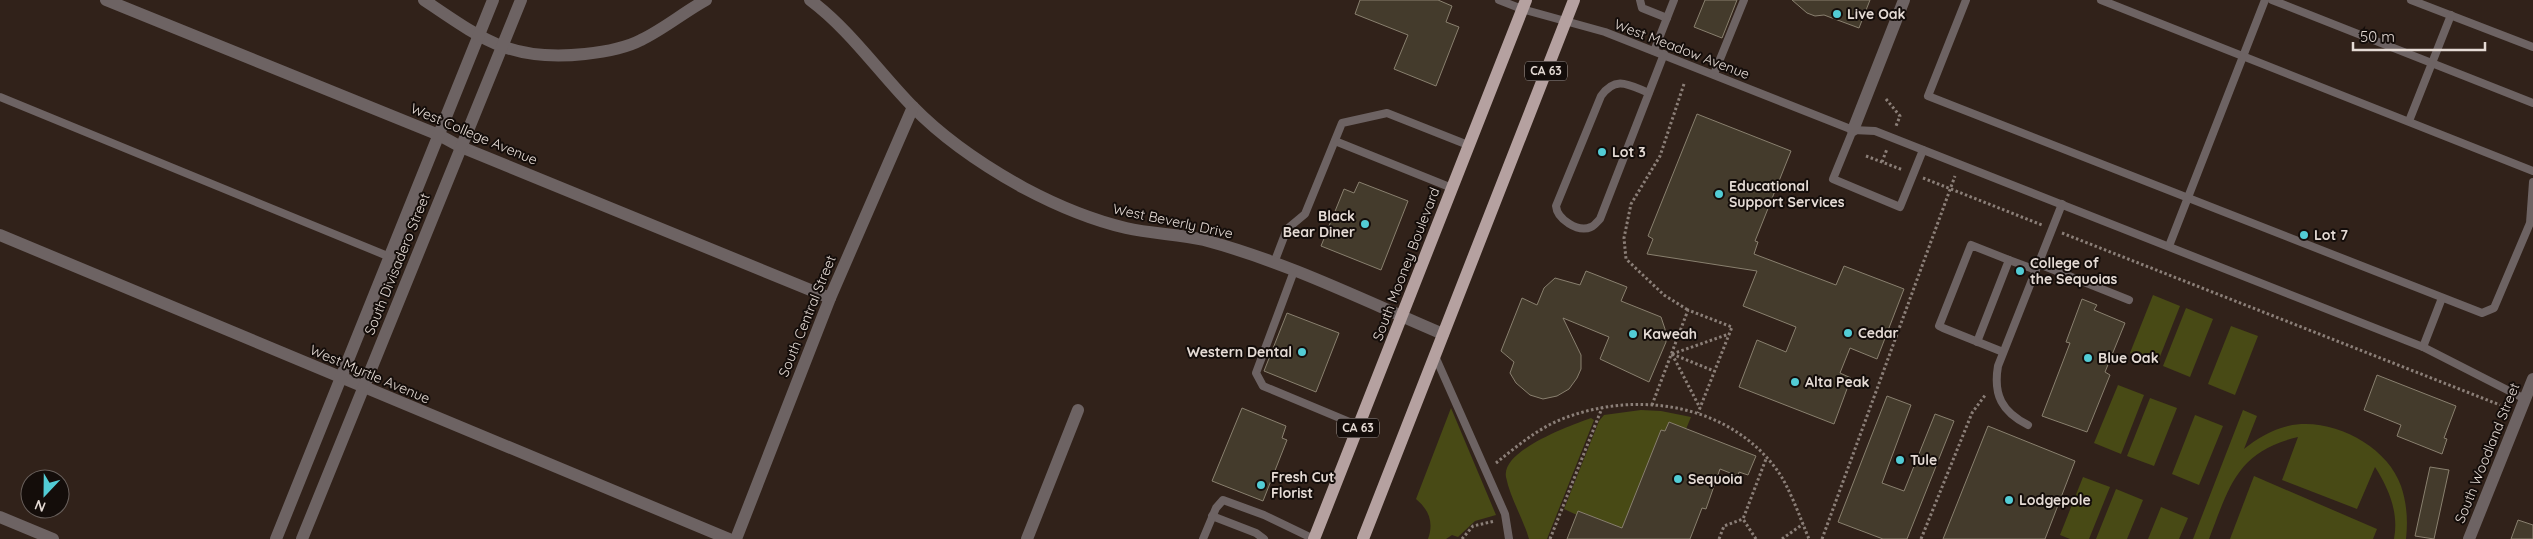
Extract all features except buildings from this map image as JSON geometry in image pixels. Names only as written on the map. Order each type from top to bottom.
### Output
[{"type":"main road","name":"CA 63","points":[[1363,539],[1574,0]]},
{"type":"main road","name":"South Mooney Boulevard","points":[[1314,539],[1524,5]]},
{"type":"street","name":"West College Avenue","points":[[106,0],[439,135],[461,147],[830,298]]},
{"type":"street","points":[[424,0],[478,37],[503,48],[554,57],[618,49],[641,40],[706,0]]},
{"type":"street","name":"South Divisadero Street","points":[[276,539],[493,0]]},
{"type":"street","name":"South Divisadero Street","points":[[302,539],[521,0]]},
{"type":"street","name":"West Beverly Drive","points":[[810,0],[829,14],[913,107],[958,146],[1024,188],[1085,215],[1126,228],[1202,240],[1274,263],[1443,334]]},
{"type":"street","points":[[1854,130],[1904,0]]},
{"type":"street","name":"South Central Street","points":[[736,539],[830,298],[913,107]]},
{"type":"street","name":"West Myrtle Avenue","points":[[0,235],[729,539]]},
{"type":"street","name":"South Woodland Street","points":[[2469,539],[2533,379]]},
{"type":"street","points":[[1027,539],[1078,410]]},
{"type":"street","points":[[0,517],[53,539]]},
{"type":"lane","name":"West Meadow Avenue","points":[[1499,0],[1524,5],[1565,22],[1605,32],[1854,130],[1875,131],[2423,348],[2528,395]]},
{"type":"lane","points":[[1640,0],[1642,8],[1667,18]]},
{"type":"lane","points":[[1654,51],[1674,0]]},
{"type":"lane","points":[[1714,74],[1744,0]]},
{"type":"lane","points":[[1966,0],[1928,96],[2482,313],[2494,308],[2530,223],[2533,182]]},
{"type":"lane","points":[[2102,0],[2533,171]]},
{"type":"lane","points":[[2169,246],[2265,0]]},
{"type":"lane","points":[[2272,0],[2533,104]]},
{"type":"lane","points":[[2411,0],[2533,47]]},
{"type":"lane","points":[[2409,121],[2450,15]]},
{"type":"lane","points":[[1649,93],[1625,83],[1616,83],[1606,88],[1600,96],[1556,206],[1556,213],[1561,220],[1585,229],[1592,227],[1600,219],[1649,93],[1664,54]]},
{"type":"lane","points":[[0,97],[390,257]]},
{"type":"lane","points":[[1274,263],[1287,229],[1305,214],[1342,123],[1388,113],[1468,145]]},
{"type":"lane","points":[[1854,130],[1833,180],[1900,207],[1923,150]]},
{"type":"lane","points":[[1335,141],[1452,188]]},
{"type":"lane","points":[[2028,425],[2009,412],[2001,402],[1995,383],[2003,352],[2062,204]]},
{"type":"lane","points":[[2003,352],[1939,326],[1970,245],[2129,300]]},
{"type":"lane","points":[[1977,342],[2009,260]]},
{"type":"lane","points":[[1294,271],[1256,373],[1258,380],[1263,386],[1359,426]]},
{"type":"lane","points":[[2423,348],[2442,298]]},
{"type":"lane","points":[[1435,356],[1506,520],[1509,539]]},
{"type":"lane","points":[[1203,539],[1216,508],[1223,500],[1314,539]]},
{"type":"lane","points":[[1212,516],[1256,533],[1264,539]]},
{"type":"path","points":[[1684,84],[1660,156],[1631,204],[1624,238],[1626,259],[1664,295],[1688,310],[1732,326],[1698,413]]},
{"type":"path","points":[[1822,539],[1958,165]]},
{"type":"path","points":[[1950,189],[2500,406]]},
{"type":"path","points":[[1652,405],[1688,310]]},
{"type":"path","points":[[1671,354],[1691,349],[1729,334]]},
{"type":"path","points":[[1671,354],[1714,371]]},
{"type":"path","points":[[1671,354],[1700,408]]},
{"type":"path","points":[[1921,539],[1972,413],[1995,383]]},
{"type":"path","points":[[1496,463],[1521,443],[1561,419],[1602,407],[1665,405],[1698,413],[1709,416],[1743,434],[1778,471],[1809,539]]},
{"type":"path","points":[[1550,539],[1602,407]]},
{"type":"path","points":[[1719,539],[1724,526],[1743,519],[1766,458]]},
{"type":"path","points":[[1743,519],[1756,539]]},
{"type":"path","points":[[1462,539],[1473,526],[1506,520]]},
{"type":"path","points":[[1782,539],[1803,524]]},
{"type":"shaded area","points":[[2153,295],[2180,306],[2157,364],[2130,353]]},
{"type":"shaded area","points":[[2186,308],[2213,319],[2190,377],[2163,366]]},
{"type":"shaded area","points":[[2231,326],[2258,336],[2235,395],[2208,384]]},
{"type":"shaded area","points":[[2118,385],[2144,395],[2121,454],[2094,443]]},
{"type":"shaded area","points":[[2150,398],[2177,408],[2154,466],[2127,456]]},
{"type":"shaded area","points":[[1451,408],[1496,515],[1475,521],[1458,537],[1452,535],[1446,539],[1428,539],[1430,533],[1429,517],[1416,499]]},
{"type":"shaded area","points":[[1641,410],[1661,411],[1691,417],[1686,429],[1669,422],[1665,431],[1661,430],[1622,528],[1578,511],[1577,515],[1564,509],[1599,421],[1604,415]]},
{"type":"shaded area","points":[[2243,410],[2257,416],[2244,449],[2270,432],[2288,426],[2304,424],[2321,425],[2339,430],[2370,446],[2394,471],[2401,486],[2405,499],[2406,539],[2394,539],[2395,520],[2392,502],[2385,484],[2375,467],[2357,509],[2282,480],[2298,437],[2277,443],[2248,462],[2230,488],[2209,539],[2193,539]]},
{"type":"shaded area","points":[[2195,415],[2223,426],[2199,485],[2172,474]]},
{"type":"shaded area","points":[[1591,418],[1594,420],[1547,539],[1529,539],[1508,485],[1506,477],[1507,467],[1514,457],[1526,448],[1569,426]]},
{"type":"shaded area","points":[[2254,476],[2377,529],[2373,539],[2230,539]]},
{"type":"shaded area","points":[[2083,477],[2110,487],[2089,539],[2070,539],[2060,535]]},
{"type":"shaded area","points":[[2116,489],[2143,500],[2127,539],[2096,539]]},
{"type":"shaded area","points":[[2161,507],[2188,518],[2179,539],[2148,539]]},
{"type":"place","name":"Live Oak","points":[[1837,14]]},
{"type":"place","name":"Lot 3","points":[[1602,152]]},
{"type":"place","name":"Educational Support Services","points":[[1719,194]]},
{"type":"place","name":"Black Bear Diner","points":[[1365,224]]},
{"type":"place","name":"Lot 7","points":[[2304,235]]},
{"type":"place","name":"College of the Sequoias","points":[[2020,271]]},
{"type":"place","name":"Cedar","points":[[1848,333]]},
{"type":"place","name":"Kaweah","points":[[1633,334]]},
{"type":"place","name":"Western Dental","points":[[1302,352]]},
{"type":"place","name":"Blue Oak","points":[[2088,358]]},
{"type":"place","name":"Alta Peak","points":[[1795,382]]},
{"type":"place","name":"Tule","points":[[1900,460]]},
{"type":"place","name":"Sequoia","points":[[1678,479]]},
{"type":"place","name":"Fresh Cut Florist","points":[[1261,485]]},
{"type":"place","name":"Lodgepole","points":[[2009,500]]}]
